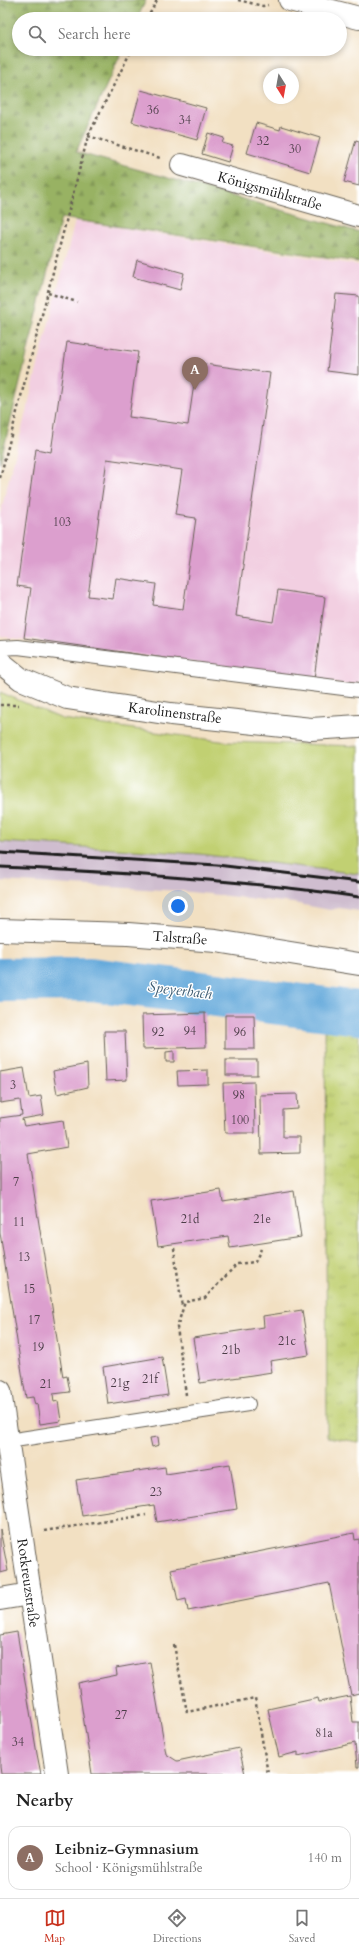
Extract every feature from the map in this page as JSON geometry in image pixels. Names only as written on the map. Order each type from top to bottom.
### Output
[{"type":"street","points":[[279,2],[329,12]]},
{"type":"street","points":[[347,16],[359,18]]},
{"type":"street","name":"Königsmühlstraße","points":[[182,165],[359,216]]},
{"type":"street","name":"Karolinenstraße","points":[[0,662],[21,679],[67,698],[171,714],[311,729],[359,726]]},
{"type":"street","name":"Talstraße","points":[[0,930],[128,934],[216,941],[359,964]]},
{"type":"street","name":"Rotkreuzstraße","points":[[0,1391],[57,1774]]},
{"type":"street","points":[[0,1599],[30,1594]]},
{"type":"lane","points":[[0,648],[18,647],[359,690]]},
{"type":"lane","points":[[8,1441],[248,1404]]},
{"type":"path","points":[[151,12],[157,0]]},
{"type":"path","points":[[238,0],[263,6],[279,2]]},
{"type":"path","points":[[0,478],[88,136],[128,56]]},
{"type":"path","points":[[88,136],[182,165]]},
{"type":"path","points":[[48,293],[77,302]]},
{"type":"path","points":[[174,1248],[182,1310]]},
{"type":"path","points":[[189,1413],[177,1327],[185,1302],[205,1298],[237,1264],[255,1262],[261,1249]]},
{"type":"path","points":[[21,1534],[146,1514]]},
{"type":"path","points":[[174,1645],[187,1712],[255,1698],[268,1774]]},
{"type":"shaded area","points":[[75,221],[359,265],[359,687],[4,637],[0,635],[0,514]]},
{"type":"shaded area","points":[[0,842],[199,854],[359,874],[359,911],[339,908],[330,910],[293,903],[181,891],[0,881]]},
{"type":"green space","points":[[0,0],[146,0],[140,12],[12,12],[12,56],[120,56],[76,152],[359,232],[359,262],[61,218],[0,463]]},
{"type":"green space","points":[[0,692],[62,719],[227,742],[359,746],[359,874],[199,854],[0,842]]},
{"type":"green space","points":[[325,1020],[359,1025],[359,1442],[327,1437]]},
{"type":"building","points":[[141,90],[206,108],[197,140],[132,122]]},
{"type":"building","points":[[256,123],[280,130],[281,126],[320,138],[310,172],[247,153]]},
{"type":"building","points":[[208,133],[224,138],[222,143],[233,146],[228,162],[202,154]]},
{"type":"building","points":[[356,140],[359,141],[359,186],[344,182]]},
{"type":"building","points":[[137,260],[184,273],[180,290],[133,277]]},
{"type":"building","points":[[336,294],[359,296],[359,375],[327,371]]},
{"type":"building","points":[[67,342],[138,352],[129,417],[188,425],[197,363],[270,373],[236,616],[273,622],[278,590],[325,597],[314,679],[24,638],[31,588],[17,586],[36,449],[51,452]],"holes":[[[107,459],[182,470],[175,515],[196,518],[183,609],[153,605],[156,584],[116,578],[113,599],[88,596]]]},
{"type":"building","points":[[205,1013],[206,1047],[143,1049],[142,1015]]},
{"type":"building","points":[[225,1015],[254,1015],[255,1049],[225,1049]]},
{"type":"building","points":[[104,1031],[125,1031],[127,1080],[106,1081]]},
{"type":"building","points":[[174,1051],[174,1062],[166,1062],[166,1052]]},
{"type":"building","points":[[226,1060],[257,1060],[257,1075],[226,1075]]},
{"type":"building","points":[[87,1064],[88,1087],[57,1094],[53,1071]]},
{"type":"building","points":[[24,1068],[29,1098],[41,1096],[44,1115],[22,1119],[24,1126],[63,1120],[67,1147],[28,1154],[63,1377],[67,1376],[70,1392],[53,1394],[54,1402],[58,1401],[61,1421],[40,1424],[37,1404],[35,1405],[33,1397],[26,1398],[0,1233],[0,1118],[22,1115],[20,1100],[0,1103],[0,1072]]},
{"type":"building","points":[[208,1070],[208,1084],[178,1085],[177,1071]]},
{"type":"building","points":[[254,1082],[255,1133],[225,1133],[223,1083]]},
{"type":"building","points":[[297,1094],[298,1109],[283,1110],[283,1137],[300,1137],[300,1153],[261,1154],[260,1095]]},
{"type":"building","points":[[221,1190],[223,1202],[294,1191],[301,1237],[230,1248],[228,1236],[158,1246],[151,1201]]},
{"type":"building","points":[[302,1310],[309,1355],[270,1361],[272,1372],[200,1383],[193,1338],[264,1327],[263,1316]]},
{"type":"building","points":[[162,1357],[168,1395],[108,1404],[103,1367]]},
{"type":"building","points":[[158,1437],[159,1445],[152,1447],[150,1438]]},
{"type":"building","points":[[230,1464],[237,1509],[157,1522],[154,1505],[82,1516],[76,1480],[165,1467],[166,1474]]},
{"type":"building","points":[[0,1529],[8,1571],[0,1573]]},
{"type":"building","points":[[354,1533],[355,1540],[359,1539],[359,1693],[351,1695],[329,1583],[188,1611],[186,1599],[178,1601],[171,1569]]},
{"type":"building","points":[[17,1632],[41,1774],[1,1774],[0,1635]]},
{"type":"building","points":[[150,1662],[166,1754],[177,1761],[239,1748],[245,1774],[92,1774],[78,1683],[117,1675],[116,1668]]},
{"type":"building","points":[[350,1696],[353,1722],[359,1722],[359,1767],[357,1767],[355,1743],[298,1756],[298,1752],[279,1757],[268,1709],[318,1698],[319,1702]]},
{"type":"waterway","name":"Speyerbach","points":[[0,980],[90,979],[359,1013]]},
{"type":"railway","points":[[0,852],[217,865],[359,882]]},
{"type":"railway","points":[[0,867],[90,871],[225,881],[359,897]]},
{"type":"place","name":"Leibniz-Gymnasium","points":[[195,390]]}]
